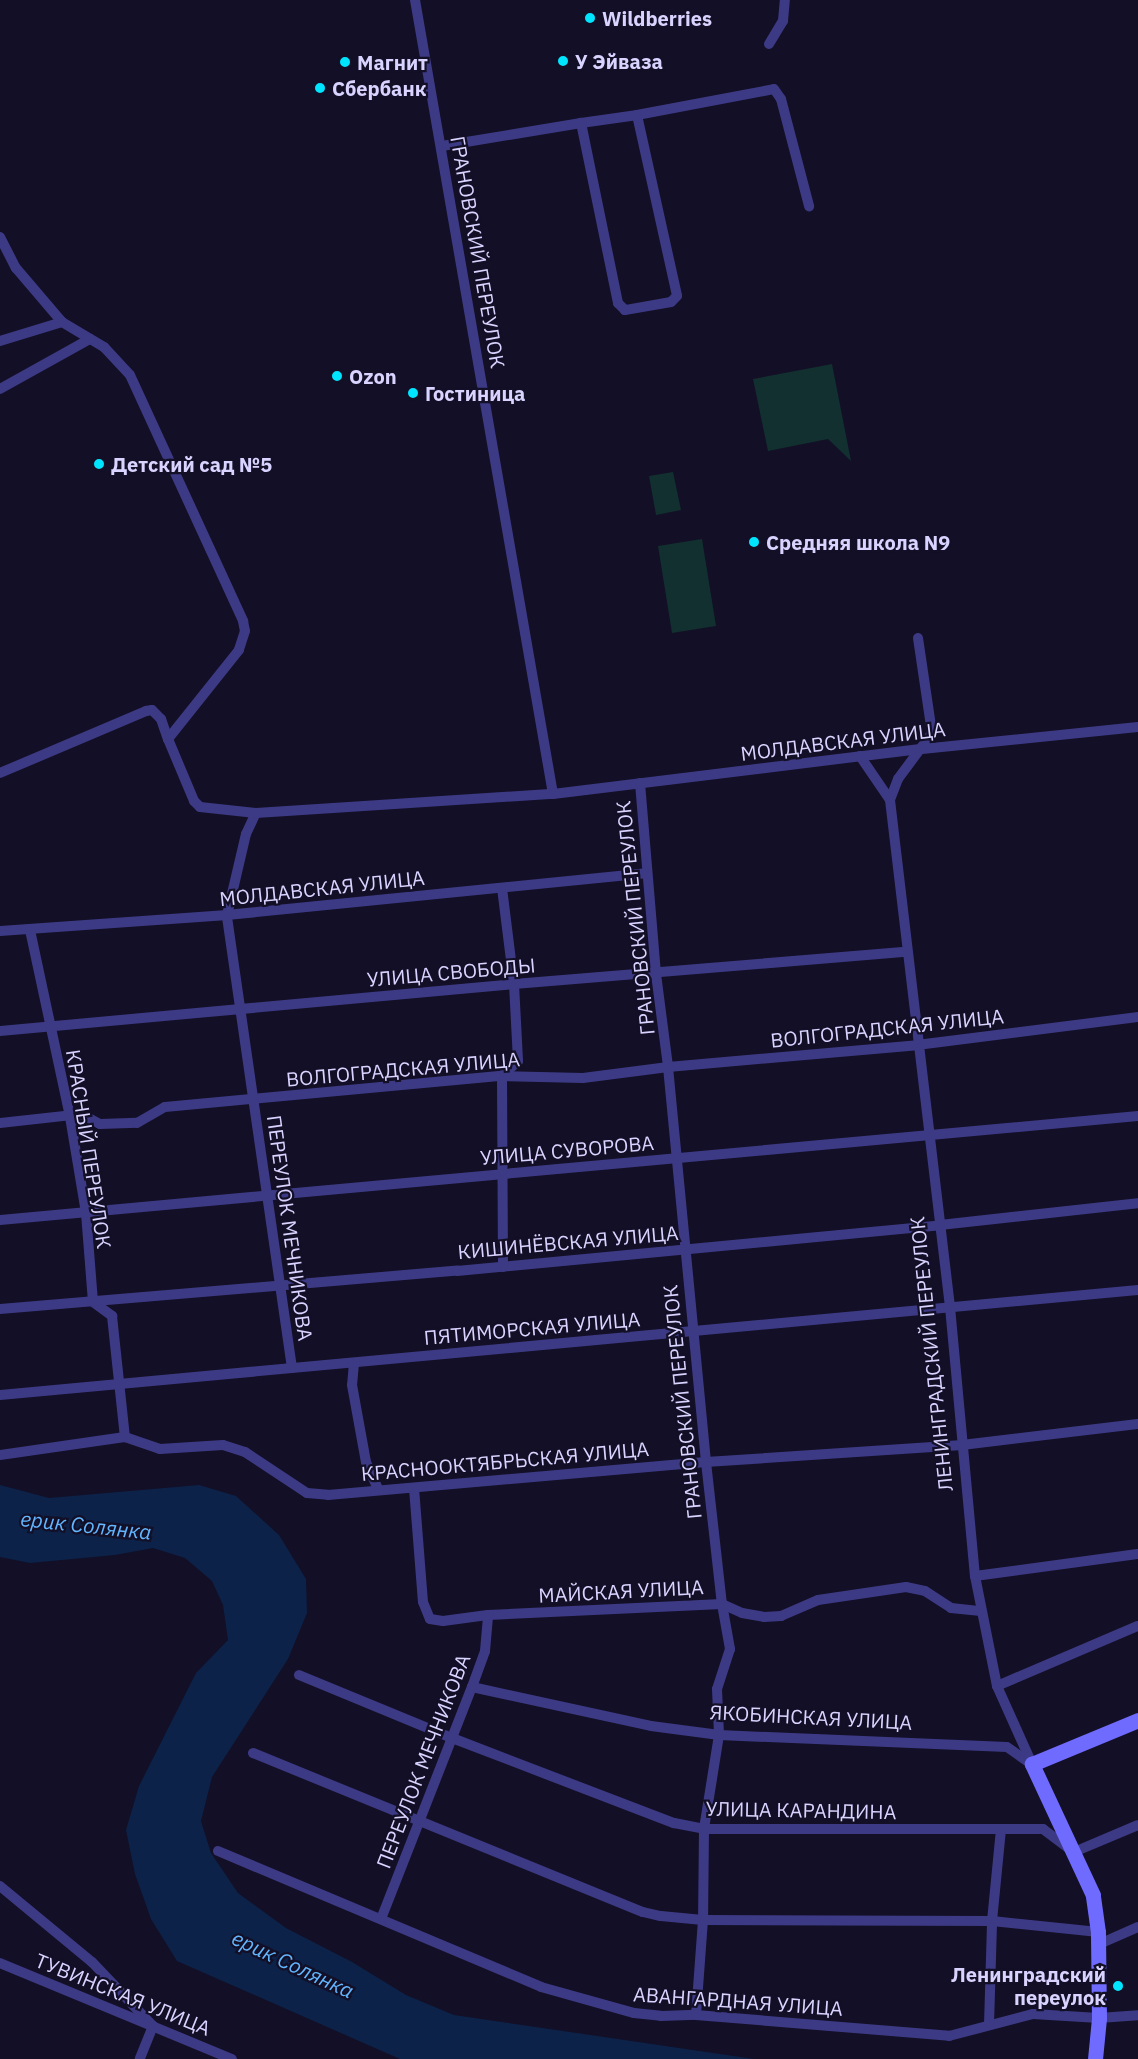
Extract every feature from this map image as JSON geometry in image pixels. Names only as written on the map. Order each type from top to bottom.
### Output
[{"type":"street","name":"ГРАНОВСКИЙ ПЕРЕУЛОК","points":[[415,0],[554,794]]},
{"type":"street","points":[[769,44],[783,21],[784,0]]},
{"type":"street","points":[[442,146],[637,115],[774,89],[781,99],[809,206]]},
{"type":"street","points":[[581,123],[618,303],[622,309],[628,310],[671,302],[677,296],[637,115]]},
{"type":"street","points":[[0,237],[16,268],[62,322],[104,347],[130,375],[243,621],[245,631],[239,650],[168,739],[157,714],[152,710],[146,711],[0,773]]},
{"type":"street","points":[[0,341],[62,322]]},
{"type":"street","points":[[0,389],[90,339]]},
{"type":"street","points":[[890,800],[898,778],[932,733],[918,638]]},
{"type":"street","name":"МОЛДАВСКАЯ УЛИЦА","points":[[168,739],[194,801],[200,807],[256,813],[554,794],[860,756],[1138,727]]},
{"type":"street","points":[[860,756],[890,800]]},
{"type":"street","name":"ГРАНОВСКИЙ ПЕРЕУЛОК","points":[[640,783],[646,873],[668,1067],[675,1159],[706,1462],[722,1604],[730,1649],[717,1689],[719,1735],[704,1829],[703,1920],[696,2015]]},
{"type":"street","name":"ЛЕНИНГРАДСКИЙ ПЕРЕУЛОК","points":[[890,800],[917,1045],[950,1307],[975,1576],[997,1686],[1093,1895],[1097,1938],[1099,2018],[1095,2059]]},
{"type":"street","points":[[227,915],[246,834],[256,813]]},
{"type":"street","name":"МОЛДАВСКАЯ УЛИЦА","points":[[0,931],[227,915],[646,873]]},
{"type":"street","points":[[502,888],[514,984],[518,1061],[502,1076],[503,1267]]},
{"type":"street","name":"ПЕРЕУЛОК МЕЧНИКОВА","points":[[227,915],[292,1368]]},
{"type":"street","name":"КРАСНЫЙ ПЕРЕУЛОК","points":[[30,930],[70,1117],[86,1213],[93,1302]]},
{"type":"street","name":"УЛИЦА СВОБОДЫ","points":[[0,1031],[514,984],[906,952]]},
{"type":"street","name":"ВОЛГОГРАДСКАЯ УЛИЦА","points":[[0,1123],[81,1114],[100,1124],[137,1123],[165,1107],[502,1076],[583,1078],[668,1067],[917,1045],[1138,1017]]},
{"type":"street","name":"УЛИЦА СУВОРОВА","points":[[0,1220],[1138,1116]]},
{"type":"street","name":"КИШИНЁВСКАЯ УЛИЦА","points":[[0,1309],[503,1267],[940,1225],[1138,1203]]},
{"type":"street","name":"ПЯТИМОРСКАЯ УЛИЦА","points":[[0,1395],[1138,1290]]},
{"type":"street","points":[[93,1302],[112,1316],[125,1437]]},
{"type":"street","points":[[354,1363],[352,1385],[366,1462],[378,1489]]},
{"type":"street","name":"КРАСНООКТЯБРЬСКАЯ УЛИЦА","points":[[0,1455],[125,1437],[160,1449],[203,1444],[234,1447],[307,1493],[315,1495],[706,1462],[962,1445],[1138,1424]]},
{"type":"street","name":"МАЙСКАЯ УЛИЦА","points":[[414,1488],[423,1602],[430,1619],[443,1621],[488,1615],[722,1604],[742,1613],[764,1617],[781,1616],[818,1600],[906,1587],[925,1591],[951,1608],[981,1611]]},
{"type":"street","points":[[975,1576],[1138,1554]]},
{"type":"street","name":"ПЕРЕУЛОК МЕЧНИКОВА","points":[[381,1919],[485,1651],[488,1615]]},
{"type":"street","points":[[997,1686],[1138,1626]]},
{"type":"street","name":"УЛИЦА КАРАНДИНА","points":[[299,1675],[452,1738],[674,1823],[704,1829],[1043,1830],[1074,1852]]},
{"type":"street","name":"ЯКОБИНСКАЯ УЛИЦА","points":[[472,1687],[651,1726],[719,1735],[1007,1747],[1032,1764]]},
{"type":"street","points":[[1032,1764],[1138,1720]]},
{"type":"street","points":[[253,1753],[643,1912],[703,1920],[992,1920],[1097,1938],[1138,1927]]},
{"type":"street","points":[[1074,1852],[1138,1825]]},
{"type":"street","points":[[989,2025],[992,1920],[1001,1830]]},
{"type":"street","name":"АВАНГАРДНАЯ УЛИЦА","points":[[218,1851],[542,1987],[634,2013],[661,2016],[696,2015],[949,2036],[1034,2013],[1099,2018],[1138,2015]]},
{"type":"street","points":[[0,1886],[92,1962],[153,2026],[140,2059]]},
{"type":"street","name":"ТУВИНСКАЯ УЛИЦА","points":[[0,1963],[232,2059]]},
{"type":"green space","points":[[832,364],[851,461],[828,439],[768,451],[753,379]]},
{"type":"green space","points":[[673,472],[681,510],[656,515],[649,476]]},
{"type":"green space","points":[[702,539],[716,626],[672,633],[658,546]]},
{"type":"water","name":"ерик Солянка","points":[[0,1485],[49,1498],[199,1485],[236,1496],[279,1535],[306,1579],[307,1613],[288,1659],[212,1777],[201,1821],[211,1853],[238,1893],[286,1928],[352,1962],[406,1995],[454,2015],[754,2059],[400,2059],[177,1961],[151,1919],[135,1874],[126,1830],[139,1786],[196,1673],[228,1640],[223,1605],[212,1581],[185,1558],[153,1548],[115,1555],[30,1563],[0,1557]]},
{"type":"place","name":"Wildberries","points":[[590,18]]},
{"type":"place","name":"У Эйваза","points":[[563,61]]},
{"type":"place","name":"Магнит","points":[[345,62]]},
{"type":"place","name":"Сбербанк","points":[[320,88]]},
{"type":"place","name":"Ozon","points":[[337,376]]},
{"type":"place","name":"Гостиница","points":[[413,393]]},
{"type":"place","name":"Детский сад №5","points":[[99,464]]},
{"type":"place","name":"Средняя школа N9","points":[[754,542]]},
{"type":"place","name":"Ленинградский переулок","points":[[1118,1986]]}]
